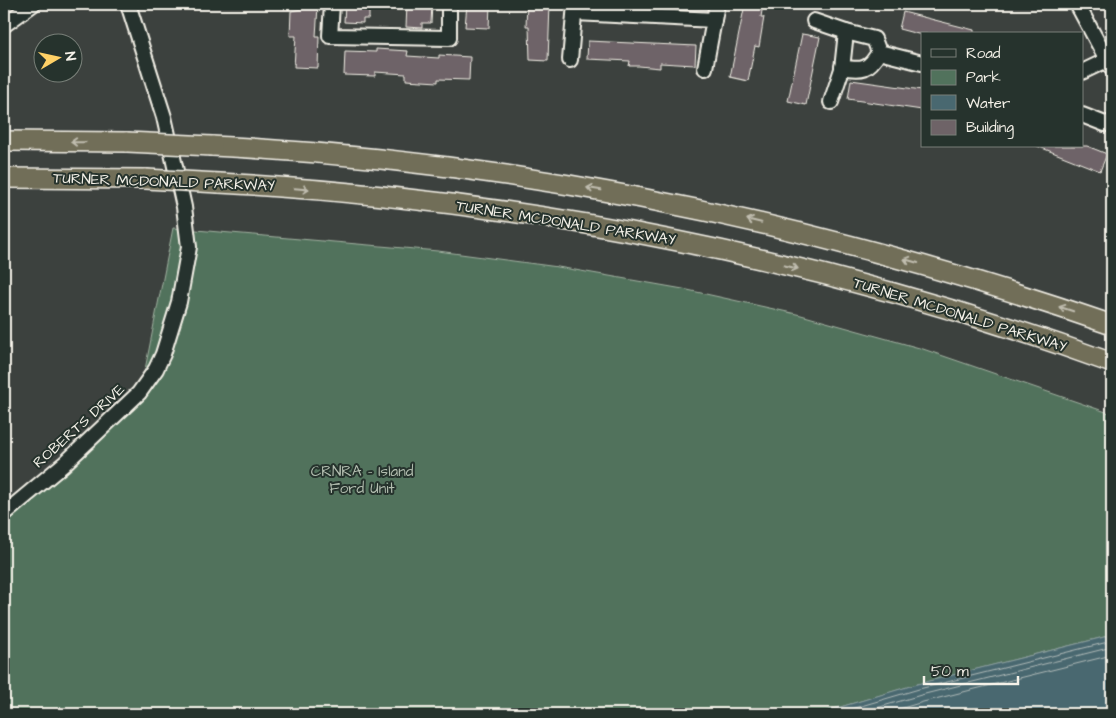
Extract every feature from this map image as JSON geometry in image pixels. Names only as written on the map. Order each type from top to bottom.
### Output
[{"type":"highway","points":[[4,142],[127,142],[326,154],[462,169],[656,200],[840,241],[980,281],[1112,325]]},
{"type":"highway","name":"TURNER MCDONALD PARKWAY","points":[[4,178],[146,179],[348,192],[483,208],[609,228],[797,268],[923,302],[1018,331],[1112,363]]},
{"type":"street","points":[[4,25],[33,4]]},
{"type":"street","name":"ROBERTS DRIVE","points":[[4,514],[64,464],[139,394],[156,369],[163,354],[178,302],[189,247],[184,207],[164,117],[128,4]]},
{"type":"street","points":[[332,4],[330,36],[449,38],[449,4]]},
{"type":"street","points":[[705,68],[718,4]]},
{"type":"street","points":[[1077,4],[1110,64],[1084,71]]},
{"type":"street","points":[[570,60],[575,8],[714,20]]},
{"type":"street","points":[[814,21],[874,39],[879,52]]},
{"type":"street","points":[[831,102],[842,67],[846,32]]},
{"type":"street","points":[[879,52],[921,63]]},
{"type":"street","points":[[842,67],[853,69],[865,68],[872,63],[879,52]]},
{"type":"street","points":[[1084,117],[1105,124],[1112,122]]},
{"type":"green space","name":"CRNRA - Island Ford Unit","points":[[173,228],[438,251],[558,267],[683,289],[801,315],[923,349],[1112,414],[1112,635],[918,684],[817,714],[4,714],[4,520],[138,405]]},
{"type":"water","points":[[1112,635],[1112,714],[817,714],[917,684]]},
{"type":"building","points":[[345,4],[369,4],[369,19],[363,19],[363,23],[344,22]]},
{"type":"building","points":[[407,4],[432,4],[431,23],[422,23],[422,28],[406,27]]},
{"type":"building","points":[[467,4],[490,4],[489,28],[465,27]]},
{"type":"building","points":[[527,4],[550,4],[548,61],[530,60],[529,26],[526,26]]},
{"type":"building","points":[[745,4],[763,4],[761,17],[764,17],[759,47],[755,46],[748,81],[730,77]]},
{"type":"building","points":[[318,6],[316,36],[319,36],[318,68],[294,67],[296,36],[290,36],[291,11]]},
{"type":"building","points":[[903,12],[974,30],[974,32],[921,32],[921,34],[918,34],[899,29]]},
{"type":"building","points":[[802,34],[820,37],[806,105],[788,101]]},
{"type":"building","points":[[588,41],[696,46],[695,65],[660,63],[660,68],[629,66],[630,61],[587,59]]},
{"type":"building","points":[[376,49],[408,51],[407,56],[439,58],[439,55],[470,57],[469,80],[438,79],[438,82],[406,80],[406,74],[375,72],[375,76],[344,75],[345,51],[376,52]]},
{"type":"building","points":[[851,80],[921,90],[921,110],[848,99]]},
{"type":"building","points":[[1084,146],[1087,146],[1107,154],[1100,171],[1042,148],[1084,148]]}]
